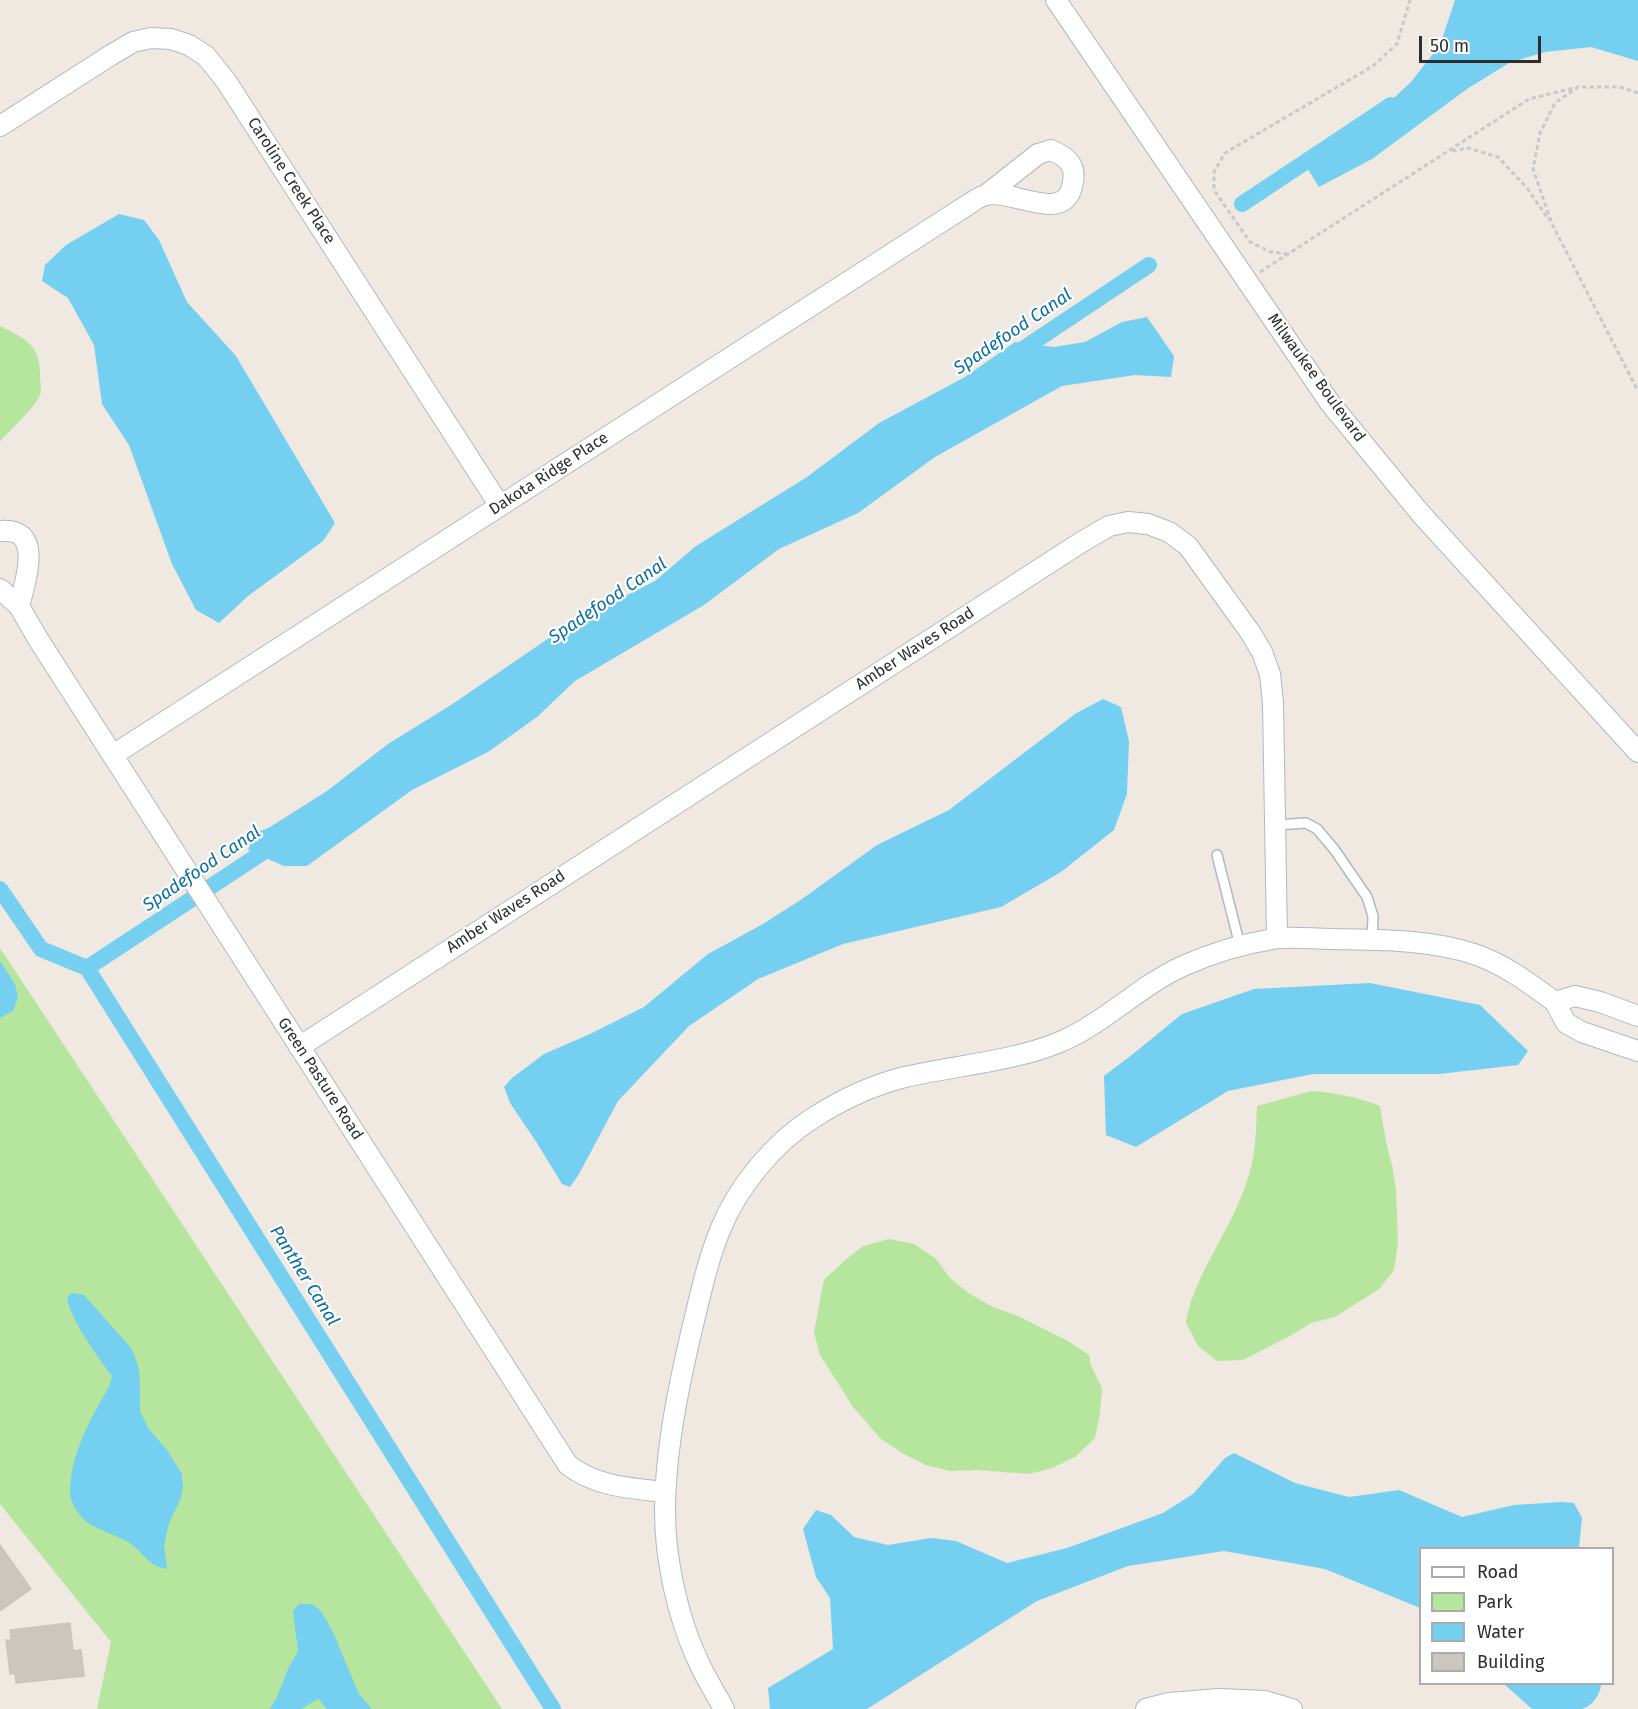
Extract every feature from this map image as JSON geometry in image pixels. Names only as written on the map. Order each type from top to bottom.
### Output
[{"type":"street","name":"Milwaukee Boulevard","points":[[1056,0],[1330,403],[1413,504],[1638,752]]},
{"type":"street","name":"Caroline Creek Place","points":[[0,126],[133,42],[151,38],[171,39],[189,45],[206,56],[226,81],[500,506]]},
{"type":"street","name":"Dakota Ridge Place","points":[[113,754],[986,195]]},
{"type":"street","name":"Amber Waves Road","points":[[299,1047],[1020,581],[1109,526],[1128,522],[1148,524],[1169,532],[1188,546],[1262,652],[1270,674],[1273,702],[1277,938]]},
{"type":"street","points":[[0,531],[9,530],[21,536],[28,546],[29,564],[19,606]]},
{"type":"street","name":"Green Pasture Road","points":[[0,589],[19,606],[568,1465],[581,1475],[597,1481],[627,1488],[665,1492]]},
{"type":"street","points":[[724,1709],[691,1645],[675,1595],[667,1545],[665,1492],[673,1425],[683,1365],[709,1261],[722,1226],[737,1197],[758,1169],[780,1144],[810,1120],[838,1103],[904,1078],[1028,1053],[1059,1042],[1089,1028],[1178,969],[1239,945],[1277,938],[1372,940],[1442,945],[1473,954],[1498,964],[1555,1002],[1566,1023],[1582,1032],[1638,1051]]},
{"type":"street","points":[[1555,1002],[1575,996],[1600,1002],[1638,1016]]},
{"type":"street","points":[[1146,1709],[1169,1703],[1219,1699],[1265,1701],[1292,1709]]},
{"type":"lane","points":[[1275,825],[1306,823],[1317,829],[1334,849],[1367,897],[1373,916],[1372,940]]},
{"type":"lane","points":[[1217,855],[1239,945]]},
{"type":"path","points":[[1288,254],[1271,252],[1250,242],[1214,190],[1214,171],[1225,153],[1373,66],[1397,44],[1410,0]]},
{"type":"path","points":[[1247,280],[1529,99],[1578,87],[1620,87],[1638,93]]},
{"type":"path","points":[[1552,224],[1533,169],[1540,133],[1554,102],[1578,87]]},
{"type":"path","points":[[1449,152],[1468,148],[1498,157],[1527,188],[1552,224],[1638,391]]},
{"type":"green space","points":[[0,326],[24,339],[34,350],[40,365],[41,388],[40,395],[33,406],[0,441]]},
{"type":"green space","points":[[0,948],[502,1709],[97,1709],[111,1642],[0,1504]]},
{"type":"green space","points":[[1311,1091],[1347,1096],[1380,1106],[1396,1190],[1398,1243],[1394,1270],[1379,1289],[1335,1317],[1311,1323],[1243,1360],[1217,1361],[1198,1346],[1186,1323],[1190,1302],[1244,1190],[1253,1157],[1257,1106]]},
{"type":"green space","points":[[889,1239],[914,1244],[935,1258],[951,1279],[970,1294],[1066,1340],[1089,1355],[1091,1365],[1102,1388],[1100,1413],[1095,1438],[1075,1457],[1052,1468],[1029,1474],[977,1470],[950,1471],[926,1465],[902,1453],[881,1439],[853,1407],[820,1355],[814,1332],[824,1280],[863,1246]]},
{"type":"water","points":[[1455,0],[1638,0],[1638,61],[1591,47],[1545,52],[1509,63],[1467,89],[1372,159],[1319,187],[1304,163],[1370,120],[1411,82],[1440,45]]},
{"type":"water","points":[[119,214],[144,220],[159,240],[187,302],[236,356],[335,523],[323,541],[248,596],[219,623],[196,610],[172,564],[129,445],[102,404],[94,345],[68,298],[42,281],[45,265],[66,245]]},
{"type":"water","points":[[1147,317],[1174,356],[1171,377],[1135,375],[1062,386],[935,457],[858,513],[779,549],[704,605],[575,681],[537,717],[488,752],[412,790],[307,866],[284,866],[248,850],[254,834],[270,827],[327,791],[388,744],[451,705],[571,623],[655,581],[696,546],[807,477],[879,423],[965,377],[1015,342],[1054,347],[1085,342],[1122,322]]},
{"type":"water","points":[[1103,699],[1121,707],[1129,741],[1127,794],[1114,830],[1061,872],[1001,907],[843,944],[758,979],[689,1026],[618,1101],[579,1174],[570,1187],[562,1184],[510,1103],[504,1087],[512,1078],[544,1054],[644,1007],[708,954],[763,924],[802,899],[877,845],[949,810],[1075,714]]},
{"type":"water","points":[[0,961],[15,984],[18,997],[13,1011],[0,1018]]},
{"type":"water","points":[[1370,983],[1480,1005],[1528,1051],[1518,1065],[1439,1074],[1313,1074],[1228,1091],[1136,1147],[1106,1135],[1104,1076],[1182,1014],[1254,989]]},
{"type":"water","points":[[71,1293],[84,1295],[132,1349],[139,1369],[140,1411],[148,1428],[167,1450],[182,1474],[181,1498],[169,1523],[164,1545],[167,1569],[153,1564],[132,1544],[88,1523],[71,1500],[71,1478],[78,1450],[89,1422],[110,1385],[112,1376],[74,1317],[67,1298]]},
{"type":"water","points":[[1234,1453],[1295,1483],[1349,1497],[1399,1490],[1462,1517],[1514,1505],[1574,1503],[1582,1518],[1579,1547],[1419,1547],[1419,1608],[1325,1569],[1224,1551],[1128,1566],[1037,1601],[867,1709],[770,1709],[768,1688],[833,1649],[830,1598],[816,1577],[803,1529],[816,1510],[831,1515],[854,1537],[888,1545],[931,1538],[956,1541],[1007,1563],[1067,1548],[1163,1513],[1193,1494],[1225,1458]]},
{"type":"water","points":[[299,1604],[312,1604],[321,1611],[332,1630],[359,1694],[372,1709],[327,1709],[318,1699],[301,1709],[270,1709],[298,1651],[293,1611]]},
{"type":"water","points":[[1505,1685],[1601,1685],[1595,1699],[1582,1709],[1532,1709]]},
{"type":"building","points":[[0,1545],[31,1589],[0,1611]]},
{"type":"building","points":[[70,1623],[73,1651],[81,1650],[84,1676],[16,1683],[15,1673],[10,1674],[6,1640],[11,1640],[10,1630]]},
{"type":"waterway","name":"Spadefood Canal","points":[[1242,204],[1391,105]]},
{"type":"waterway","name":"Spadefood Canal","points":[[1011,357],[1149,265]]},
{"type":"waterway","name":"Spadefood Canal","points":[[87,968],[277,843]]},
{"type":"waterway","name":"Panther Canal","points":[[0,889],[41,949],[87,968],[553,1709]]}]
